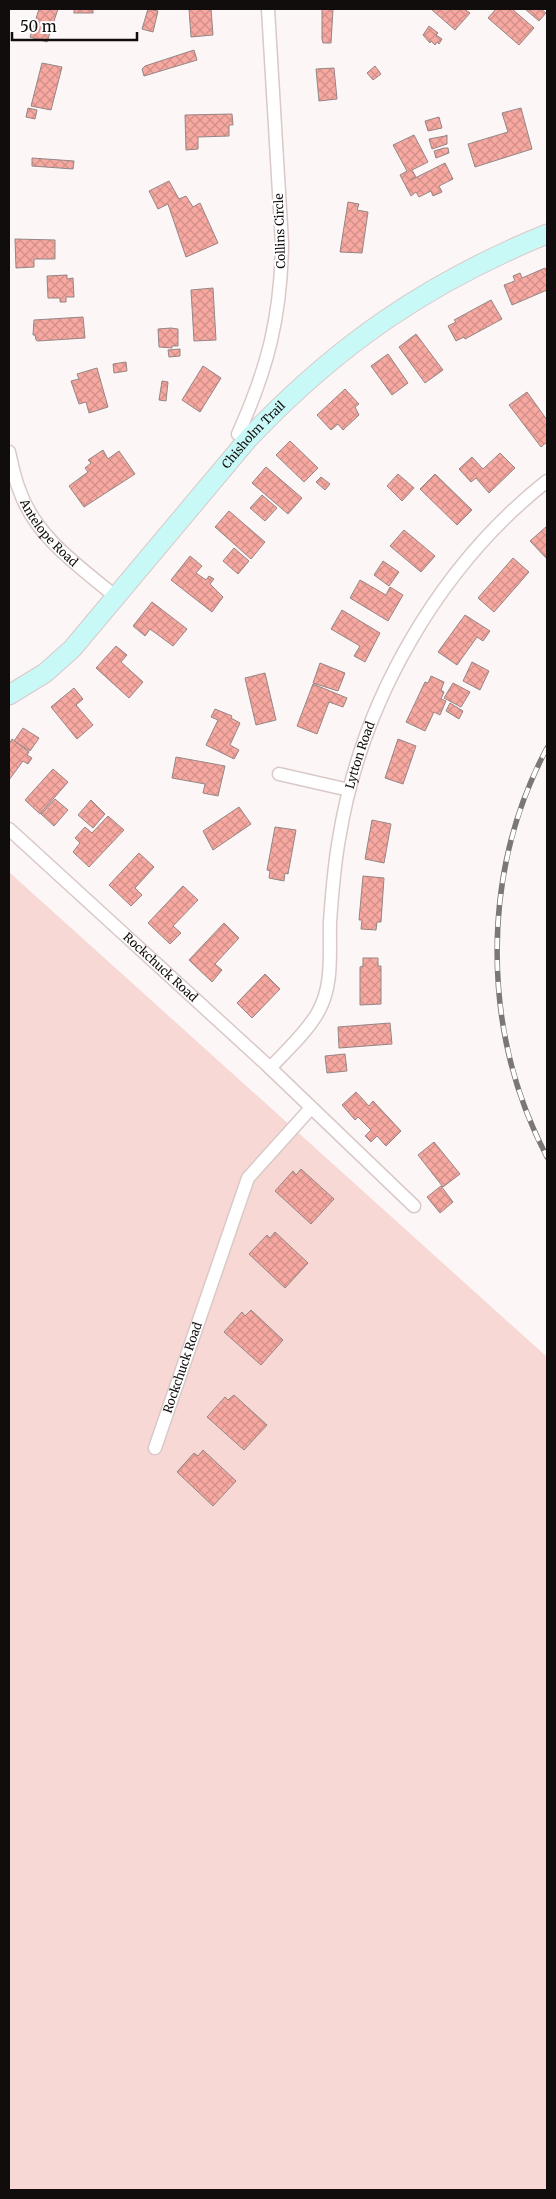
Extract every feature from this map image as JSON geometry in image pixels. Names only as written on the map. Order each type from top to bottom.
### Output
[{"type":"street","name":"Collins Circle","points":[[248,439],[238,434],[255,395],[268,356],[277,318],[281,278],[282,243],[268,9]]},
{"type":"street","name":"Chisholm Trail","points":[[9,695],[45,673],[72,649],[248,439],[316,372],[360,336],[406,304],[458,274],[504,251],[547,234]]},
{"type":"street","name":"Antelope Road","points":[[9,452],[19,490],[42,532],[59,549],[116,597]]},
{"type":"street","name":"Lytton Road","points":[[270,1068],[306,1029],[317,1014],[325,998],[329,978],[332,891],[339,838],[349,790],[363,745],[383,695],[408,647],[433,606],[465,563],[499,525],[547,481]]},
{"type":"street","points":[[279,774],[349,790]]},
{"type":"street","name":"Rockchuck Road","points":[[9,829],[270,1068],[414,1206]]},
{"type":"street","name":"Rockchuck Road","points":[[155,1448],[248,1178],[312,1108]]},
{"type":"shaded area","points":[[9,872],[547,1357],[547,2190],[9,2190]]},
{"type":"building","points":[[39,9],[58,9],[47,42],[30,37]]},
{"type":"building","points":[[74,9],[93,9],[93,13],[74,13]]},
{"type":"building","points":[[148,9],[158,11],[153,32],[142,29]]},
{"type":"building","points":[[189,9],[211,9],[213,35],[191,37]]},
{"type":"building","points":[[322,9],[333,9],[331,43],[323,43]]},
{"type":"building","points":[[431,9],[464,9],[470,13],[455,30]]},
{"type":"building","points":[[496,9],[512,9],[534,28],[519,45],[488,18]]},
{"type":"building","points":[[525,9],[541,9],[546,13],[539,21]]},
{"type":"building","points":[[429,26],[442,39],[439,44],[437,42],[435,45],[431,41],[430,43],[423,35]]},
{"type":"building","points":[[194,50],[197,60],[144,76],[142,69],[145,66]]},
{"type":"building","points":[[42,63],[62,67],[51,110],[31,106]]},
{"type":"building","points":[[375,66],[381,74],[373,80],[367,73]]},
{"type":"building","points":[[334,68],[337,99],[319,101],[316,69]]},
{"type":"building","points":[[28,108],[37,110],[35,119],[26,117]]},
{"type":"building","points":[[521,108],[532,149],[475,167],[468,144],[508,132],[502,113]]},
{"type":"building","points":[[232,114],[233,125],[229,125],[229,136],[198,137],[198,149],[186,150],[185,115]]},
{"type":"building","points":[[439,117],[442,128],[428,131],[425,121]]},
{"type":"building","points":[[414,135],[428,162],[412,170],[416,177],[411,180],[445,163],[453,179],[439,186],[442,192],[433,196],[431,191],[419,197],[416,192],[411,196],[400,175],[407,171],[393,145]]},
{"type":"building","points":[[447,135],[447,144],[432,149],[429,139]]},
{"type":"building","points":[[448,148],[449,153],[436,158],[434,151]]},
{"type":"building","points":[[32,158],[74,161],[73,169],[32,166]]},
{"type":"building","points":[[169,181],[179,199],[186,196],[193,207],[200,203],[218,243],[186,257],[168,204],[158,209],[149,191]]},
{"type":"building","points":[[348,202],[359,204],[357,210],[368,212],[362,253],[340,252]]},
{"type":"building","points":[[15,239],[55,240],[55,259],[34,259],[34,267],[16,268]]},
{"type":"building","points":[[545,268],[547,273],[547,290],[512,305],[504,285],[515,281],[513,276],[520,273],[522,278]]},
{"type":"building","points":[[67,275],[67,279],[73,278],[74,297],[66,297],[66,302],[60,302],[60,298],[48,298],[47,276]]},
{"type":"building","points":[[213,288],[216,340],[194,341],[191,290]]},
{"type":"building","points":[[491,300],[502,319],[465,339],[464,337],[456,341],[448,326],[456,322],[454,320]]},
{"type":"building","points":[[83,317],[85,338],[38,341],[35,335],[33,335],[34,320]]},
{"type":"building","points":[[158,329],[178,329],[178,346],[172,346],[172,348],[159,347]]},
{"type":"building","points":[[416,334],[443,370],[425,383],[399,347]]},
{"type":"building","points":[[180,349],[180,356],[169,357],[168,350]]},
{"type":"building","points":[[388,354],[408,383],[392,395],[371,366]]},
{"type":"building","points":[[126,362],[127,371],[114,373],[113,364]]},
{"type":"building","points":[[203,366],[221,378],[200,412],[182,400]]},
{"type":"building","points":[[97,368],[108,407],[89,413],[86,402],[79,404],[71,381],[79,379],[77,374]]},
{"type":"building","points":[[162,381],[168,382],[166,401],[159,400]]},
{"type":"building","points":[[345,389],[359,404],[355,407],[359,415],[343,430],[338,424],[331,430],[317,415]]},
{"type":"building","points":[[527,392],[547,420],[547,442],[541,447],[509,405]]},
{"type":"building","points":[[290,441],[318,468],[304,482],[276,455]]},
{"type":"building","points":[[103,450],[108,459],[119,451],[135,474],[84,507],[69,486],[88,472],[85,468],[91,463],[88,460]]},
{"type":"building","points":[[500,453],[515,468],[489,493],[476,478],[471,482],[459,469],[472,457],[483,469]]},
{"type":"building","points":[[266,467],[302,498],[288,514],[252,483]]},
{"type":"building","points":[[398,474],[414,488],[402,501],[387,486]]},
{"type":"building","points":[[435,474],[472,510],[457,525],[420,489]]},
{"type":"building","points":[[321,477],[330,484],[325,490],[316,482]]},
{"type":"building","points":[[262,495],[277,508],[265,521],[250,508]]},
{"type":"building","points":[[229,511],[265,542],[251,559],[215,527]]},
{"type":"building","points":[[547,526],[547,559],[530,541]]},
{"type":"building","points":[[404,530],[435,556],[421,572],[390,546]]},
{"type":"building","points":[[234,548],[249,561],[238,574],[223,561]]},
{"type":"building","points":[[190,556],[202,566],[196,573],[206,580],[209,576],[214,579],[210,584],[223,597],[212,612],[171,580]]},
{"type":"building","points":[[513,558],[529,572],[494,612],[478,598]]},
{"type":"building","points":[[383,561],[399,572],[389,586],[374,575]]},
{"type":"building","points":[[360,580],[386,595],[390,587],[403,595],[388,621],[350,598]]},
{"type":"building","points":[[152,602],[187,629],[173,646],[150,629],[145,636],[133,626]]},
{"type":"building","points":[[342,610],[380,633],[365,662],[354,656],[360,646],[331,629]]},
{"type":"building","points":[[465,615],[490,631],[483,641],[477,637],[457,665],[438,652]]},
{"type":"building","points":[[116,646],[127,655],[121,662],[143,682],[129,698],[96,668]]},
{"type":"building","points":[[472,662],[489,671],[480,690],[463,681]]},
{"type":"building","points":[[320,663],[345,673],[338,691],[313,683]]},
{"type":"building","points":[[265,673],[276,720],[256,725],[245,678]]},
{"type":"building","points":[[431,676],[444,682],[441,690],[444,692],[441,699],[446,701],[440,715],[434,712],[425,731],[406,722],[425,682],[428,683]]},
{"type":"building","points":[[453,683],[470,692],[461,707],[444,698]]},
{"type":"building","points":[[313,684],[347,698],[343,707],[329,702],[317,734],[297,726]]},
{"type":"building","points":[[74,688],[83,699],[76,705],[93,725],[77,739],[51,707]]},
{"type":"building","points":[[450,703],[463,711],[459,719],[446,711]]},
{"type":"building","points":[[215,709],[232,716],[231,718],[240,723],[230,745],[239,750],[234,759],[206,745],[218,720],[211,717]]},
{"type":"building","points":[[23,728],[39,738],[30,751],[14,741]]},
{"type":"building","points":[[12,739],[29,752],[27,755],[32,758],[28,764],[23,761],[9,780],[9,744]]},
{"type":"building","points":[[398,739],[416,746],[403,784],[385,778]]},
{"type":"building","points":[[176,757],[225,766],[218,796],[203,793],[205,784],[172,778]]},
{"type":"building","points":[[53,769],[68,782],[40,814],[25,800]]},
{"type":"building","points":[[55,799],[68,810],[54,826],[41,814]]},
{"type":"building","points":[[91,800],[105,814],[93,828],[78,815]]},
{"type":"building","points":[[239,807],[251,824],[213,850],[203,831]]},
{"type":"building","points":[[108,816],[124,830],[89,867],[73,852],[80,843],[75,838],[85,827],[92,833]]},
{"type":"building","points":[[372,820],[391,824],[384,863],[365,859]]},
{"type":"building","points":[[275,827],[296,830],[288,874],[285,873],[284,881],[269,878],[270,871],[267,870]]},
{"type":"building","points":[[139,853],[154,867],[135,888],[142,895],[131,906],[109,885]]},
{"type":"building","points":[[363,876],[384,878],[381,922],[377,922],[376,930],[361,929],[362,920],[359,920]]},
{"type":"building","points":[[183,886],[198,900],[173,926],[181,933],[170,944],[148,923]]},
{"type":"building","points":[[224,923],[239,938],[215,964],[222,970],[212,982],[189,960]]},
{"type":"building","points":[[363,958],[378,958],[378,966],[381,966],[381,1004],[360,1005],[360,967],[363,966]]},
{"type":"building","points":[[265,974],[280,989],[252,1018],[237,1003]]},
{"type":"building","points":[[390,1023],[392,1044],[339,1048],[338,1027]]},
{"type":"building","points":[[345,1054],[347,1071],[327,1073],[325,1056]]},
{"type":"building","points":[[356,1092],[369,1106],[373,1101],[401,1131],[386,1146],[377,1136],[371,1142],[365,1136],[371,1130],[358,1117],[355,1120],[342,1105]]},
{"type":"building","points":[[434,1142],[460,1174],[443,1187],[418,1155]]},
{"type":"building","points":[[301,1169],[334,1199],[311,1224],[275,1191],[293,1171],[296,1175]]},
{"type":"building","points":[[441,1186],[453,1202],[440,1213],[427,1197]]},
{"type":"building","points":[[275,1232],[308,1263],[285,1288],[249,1254],[267,1235],[270,1238]]},
{"type":"building","points":[[251,1310],[283,1340],[261,1365],[224,1332],[242,1312],[245,1316]]},
{"type":"building","points":[[234,1395],[267,1425],[244,1450],[207,1417],[225,1397],[228,1400]]},
{"type":"building","points":[[203,1450],[236,1481],[213,1506],[177,1472],[194,1453],[198,1456]]},
{"type":"railway","points":[[547,748],[525,797],[509,847],[500,900],[497,952],[500,1005],[510,1058],[525,1108],[547,1157]]}]
